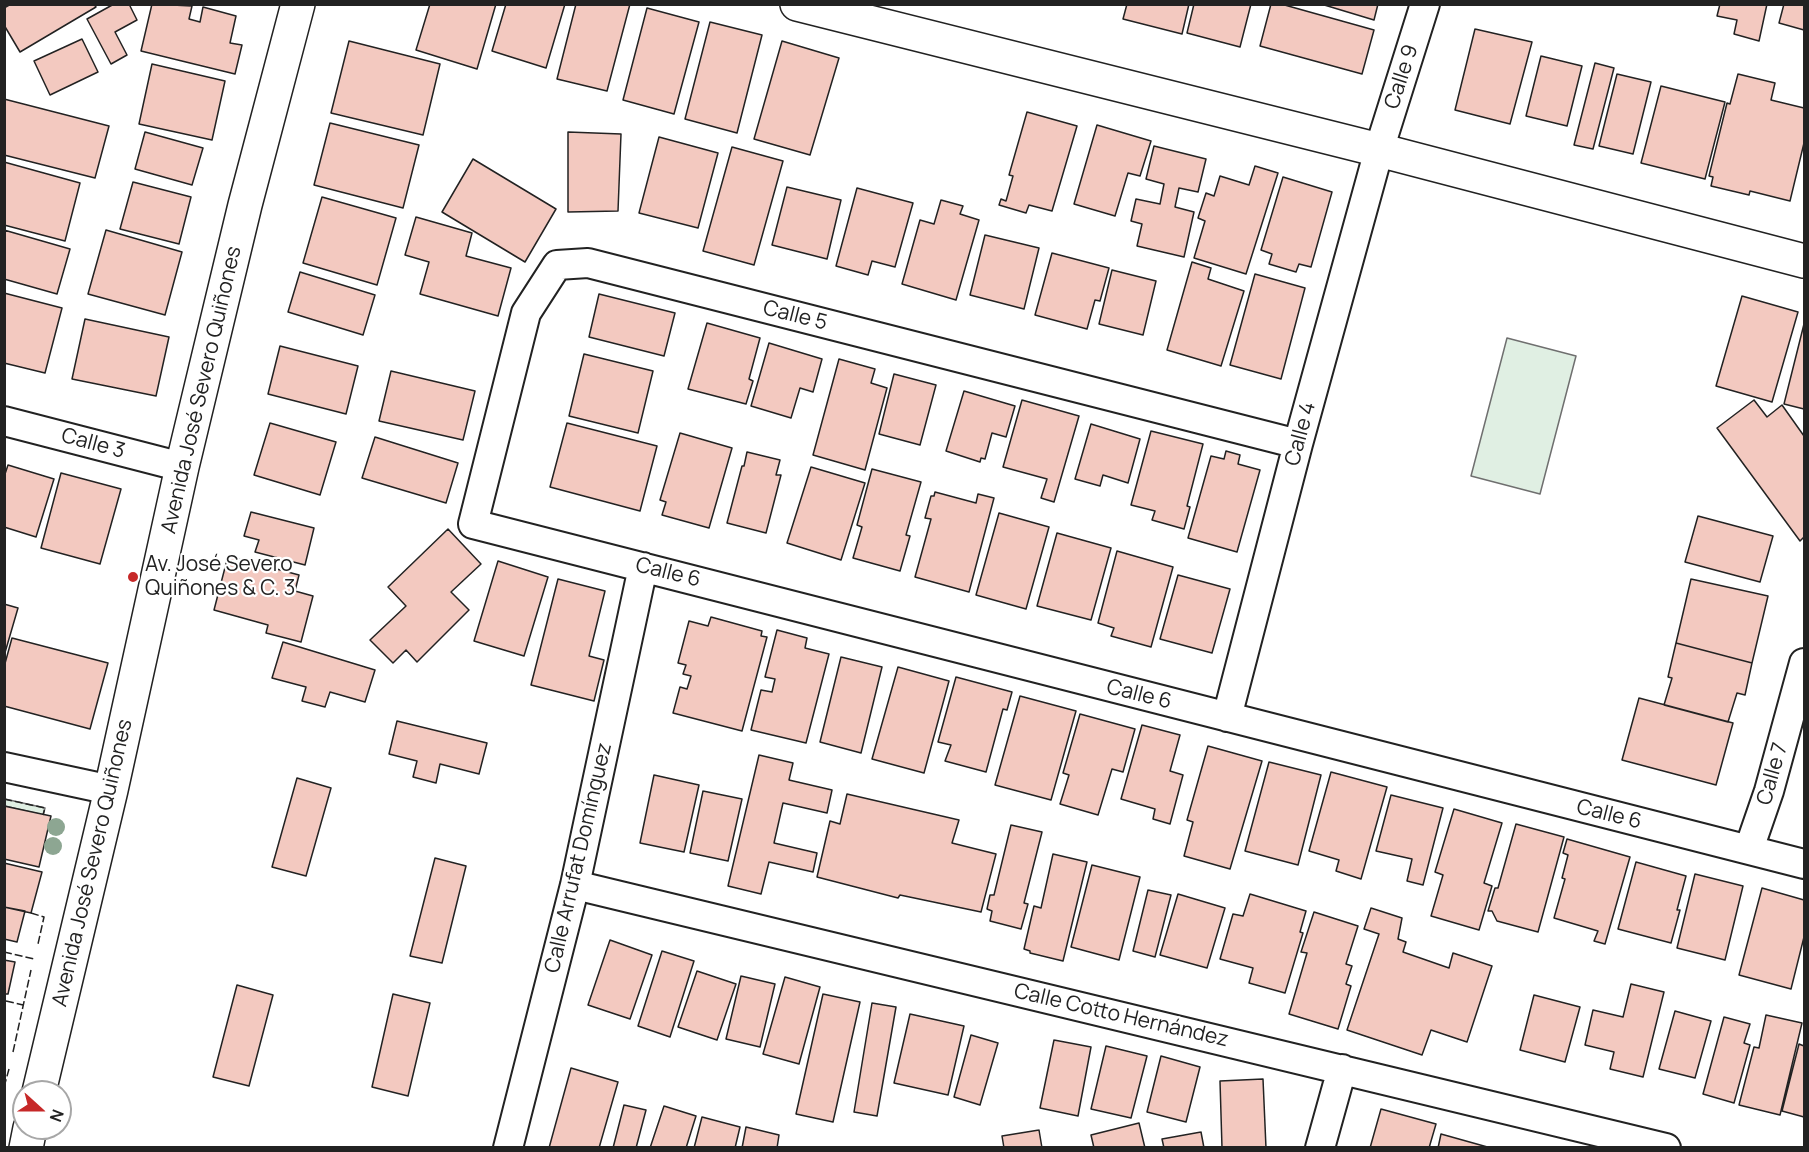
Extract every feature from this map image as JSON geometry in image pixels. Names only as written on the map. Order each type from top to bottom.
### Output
[{"type":"street","name":"Avenida José Severo Quiñones","points":[[42,1080],[111,790],[182,467],[245,205],[298,4]]},
{"type":"street","points":[[797,4],[1378,150],[1804,261]]},
{"type":"street","name":"Calle 9","points":[[1378,150],[1425,4]]},
{"type":"street","name":"Calle 4","points":[[1227,717],[1378,150]]},
{"type":"street","name":"Calle 5","points":[[473,525],[526,313],[556,265],[588,263],[1298,444]]},
{"type":"street","name":"Calle 3","points":[[4,421],[182,467]]},
{"type":"street","name":"Calle 6","points":[[473,525],[1804,864]]},
{"type":"street","name":"Calle Arrufat Domínguez","points":[[507,1148],[575,885],[643,567]]},
{"type":"street","name":"Calle 7","points":[[1749,849],[1804,663]]},
{"type":"street","points":[[4,768],[111,790]]},
{"type":"street","name":"Calle Cotto Hernández","points":[[575,885],[1666,1148]]},
{"type":"street","points":[[1320,1148],[1342,1069]]},
{"type":"green space","points":[[1507,338],[1576,356],[1540,494],[1471,476]]},
{"type":"green space","points":[[5,799],[45,808],[43,815],[5,806]]},
{"type":"building","points":[[11,4],[94,4],[96,7],[20,52],[4,25],[4,8]]},
{"type":"building","points":[[114,4],[129,4],[137,20],[115,32],[127,55],[111,64],[87,19]]},
{"type":"building","points":[[152,4],[192,6],[189,19],[200,22],[203,7],[236,16],[230,43],[242,45],[235,74],[141,51]]},
{"type":"building","points":[[430,4],[496,4],[477,69],[416,50]]},
{"type":"building","points":[[506,4],[565,4],[546,68],[492,51]]},
{"type":"building","points":[[576,4],[630,4],[607,91],[557,79]]},
{"type":"building","points":[[1127,4],[1189,4],[1182,34],[1123,19]]},
{"type":"building","points":[[1194,4],[1251,4],[1240,47],[1187,33]]},
{"type":"building","points":[[1271,4],[1281,4],[1374,30],[1362,74],[1260,46]]},
{"type":"building","points":[[1321,4],[1378,4],[1374,20]]},
{"type":"building","points":[[1720,4],[1767,4],[1759,41],[1734,34],[1737,20],[1717,16]]},
{"type":"building","points":[[1784,4],[1804,4],[1804,30],[1779,23]]},
{"type":"building","points":[[647,8],[699,22],[674,114],[623,100]]},
{"type":"building","points":[[710,22],[762,35],[737,133],[685,119]]},
{"type":"building","points":[[1475,29],[1532,42],[1510,124],[1455,110]]},
{"type":"building","points":[[82,39],[98,72],[50,95],[34,61]]},
{"type":"building","points":[[349,41],[440,64],[423,135],[331,113]]},
{"type":"building","points":[[782,41],[839,58],[810,155],[754,139]]},
{"type":"building","points":[[1541,56],[1582,66],[1567,126],[1526,116]]},
{"type":"building","points":[[1595,63],[1614,68],[1593,149],[1574,145]]},
{"type":"building","points":[[152,64],[225,81],[212,140],[139,124]]},
{"type":"building","points":[[1617,74],[1651,82],[1633,154],[1599,146]]},
{"type":"building","points":[[1738,74],[1775,83],[1771,100],[1804,108],[1804,143],[1790,201],[1750,191],[1749,195],[1711,186],[1713,177],[1709,176],[1727,103],[1730,104]]},
{"type":"building","points":[[1661,86],[1725,102],[1705,179],[1641,163]]},
{"type":"building","points":[[4,99],[109,126],[95,178],[4,155]]},
{"type":"building","points":[[1027,112],[1077,126],[1052,211],[1029,205],[1026,213],[999,205],[1001,199],[1006,201],[1013,176],[1009,175]]},
{"type":"building","points":[[330,123],[419,145],[403,208],[314,185]]},
{"type":"building","points":[[1097,125],[1151,141],[1140,176],[1128,173],[1115,216],[1074,204]]},
{"type":"building","points":[[145,132],[203,148],[192,185],[135,169]]},
{"type":"building","points":[[568,132],[621,134],[618,211],[568,212]]},
{"type":"building","points":[[659,137],[718,153],[698,228],[639,213]]},
{"type":"building","points":[[1154,146],[1206,159],[1198,192],[1179,188],[1175,207],[1194,212],[1184,257],[1137,246],[1142,224],[1131,221],[1136,199],[1160,204],[1164,184],[1146,179]]},
{"type":"building","points":[[732,147],[783,161],[754,265],[703,251]]},
{"type":"building","points":[[473,159],[556,209],[525,262],[442,212]]},
{"type":"building","points":[[4,162],[80,183],[65,241],[4,225]]},
{"type":"building","points":[[1255,166],[1278,173],[1246,274],[1194,258],[1205,221],[1198,218],[1206,193],[1214,196],[1220,176],[1249,185]]},
{"type":"building","points":[[1283,177],[1332,192],[1311,267],[1299,264],[1296,272],[1269,264],[1272,254],[1261,250]]},
{"type":"building","points":[[133,182],[191,197],[179,244],[120,229]]},
{"type":"building","points":[[787,187],[841,200],[827,259],[772,245]]},
{"type":"building","points":[[857,188],[913,203],[895,267],[872,261],[868,275],[836,266]]},
{"type":"building","points":[[322,197],[396,218],[377,285],[303,263]]},
{"type":"building","points":[[941,200],[963,206],[960,214],[979,220],[956,300],[902,284],[920,220],[934,224]]},
{"type":"building","points":[[416,217],[472,233],[466,256],[511,268],[498,316],[420,294],[429,262],[405,255]]},
{"type":"building","points":[[4,230],[70,249],[57,294],[4,279]]},
{"type":"building","points":[[106,230],[182,252],[165,315],[88,294]]},
{"type":"building","points":[[985,235],[1039,248],[1024,309],[970,295]]},
{"type":"building","points":[[1052,253],[1109,268],[1100,301],[1095,300],[1087,329],[1035,315]]},
{"type":"building","points":[[1192,262],[1211,268],[1208,279],[1244,291],[1221,366],[1167,350]]},
{"type":"building","points":[[1112,270],[1156,281],[1143,335],[1099,324]]},
{"type":"building","points":[[300,272],[375,295],[363,335],[288,312]]},
{"type":"building","points":[[1255,274],[1305,288],[1281,379],[1230,365]]},
{"type":"building","points":[[4,293],[62,308],[45,373],[4,363]]},
{"type":"building","points":[[599,294],[675,313],[664,356],[589,337]]},
{"type":"building","points":[[1742,296],[1798,312],[1772,402],[1716,386]]},
{"type":"building","points":[[85,319],[169,337],[156,396],[72,379]]},
{"type":"building","points":[[707,323],[760,338],[749,379],[753,381],[746,404],[688,389]]},
{"type":"building","points":[[1804,324],[1804,409],[1784,404]]},
{"type":"building","points":[[769,343],[822,359],[813,392],[800,388],[791,418],[751,406]]},
{"type":"building","points":[[280,346],[358,366],[346,414],[268,394]]},
{"type":"building","points":[[584,354],[653,371],[638,433],[569,416]]},
{"type":"building","points":[[839,359],[875,369],[871,383],[887,388],[865,470],[813,455]]},
{"type":"building","points":[[391,371],[475,391],[463,440],[379,421]]},
{"type":"building","points":[[894,374],[936,385],[920,445],[879,434]]},
{"type":"building","points":[[964,391],[1015,406],[1006,437],[992,433],[985,459],[981,458],[980,462],[946,451]]},
{"type":"building","points":[[1022,400],[1079,416],[1054,502],[1041,498],[1047,479],[1003,467]]},
{"type":"building","points":[[1754,400],[1767,417],[1782,405],[1804,436],[1804,537],[1800,541],[1717,428]]},
{"type":"building","points":[[270,423],[336,442],[320,495],[254,475]]},
{"type":"building","points":[[567,423],[657,446],[640,511],[550,487]]},
{"type":"building","points":[[1091,424],[1140,439],[1128,483],[1103,475],[1100,486],[1075,479]]},
{"type":"building","points":[[1151,431],[1203,444],[1187,506],[1190,507],[1184,529],[1152,520],[1155,511],[1131,505]]},
{"type":"building","points":[[680,433],[732,448],[709,528],[662,515],[666,502],[660,500]]},
{"type":"building","points":[[375,437],[458,463],[446,503],[362,478]]},
{"type":"building","points":[[1226,451],[1240,455],[1238,464],[1260,470],[1237,552],[1188,538],[1211,456],[1224,459]]},
{"type":"building","points":[[747,452],[780,460],[776,475],[781,475],[766,533],[727,523]]},
{"type":"building","points":[[8,465],[54,479],[36,537],[4,527],[4,477]]},
{"type":"building","points":[[811,467],[865,483],[841,560],[787,543]]},
{"type":"building","points":[[872,469],[921,482],[906,535],[910,536],[900,571],[853,558],[862,527],[857,525]]},
{"type":"building","points":[[61,473],[121,489],[100,564],[41,548]]},
{"type":"building","points":[[935,492],[976,503],[978,494],[994,498],[969,592],[915,577],[931,519],[925,518],[931,496],[934,496]]},
{"type":"building","points":[[251,512],[314,528],[305,565],[255,552],[259,540],[244,536]]},
{"type":"building","points":[[999,513],[1049,527],[1026,609],[976,595]]},
{"type":"building","points":[[1698,516],[1773,536],[1760,582],[1685,562]]},
{"type":"building","points":[[448,529],[481,564],[451,592],[469,610],[417,662],[406,650],[393,663],[370,640],[406,606],[388,587]]},
{"type":"building","points":[[1057,533],[1111,548],[1091,620],[1037,606]]},
{"type":"building","points":[[1117,551],[1173,567],[1151,647],[1111,636],[1114,628],[1098,623]]},
{"type":"building","points":[[228,556],[299,575],[295,591],[313,596],[301,642],[266,633],[268,625],[214,610]]},
{"type":"building","points":[[498,561],[548,577],[524,656],[474,641]]},
{"type":"building","points":[[1178,575],[1230,589],[1212,653],[1160,639]]},
{"type":"building","points":[[558,579],[605,591],[589,656],[604,660],[594,701],[531,685]]},
{"type":"building","points":[[1691,579],[1768,596],[1752,663],[1676,643]]},
{"type":"building","points":[[4,604],[18,608],[4,656]]},
{"type":"building","points":[[711,617],[762,631],[761,636],[767,637],[742,731],[673,713],[680,687],[687,689],[691,676],[683,674],[686,665],[678,663],[689,621],[708,626]]},
{"type":"building","points":[[777,630],[807,638],[805,648],[829,654],[806,743],[751,730],[761,690],[772,692],[775,679],[765,677]]},
{"type":"building","points":[[12,638],[108,663],[90,729],[4,706],[4,667]]},
{"type":"building","points":[[283,642],[375,670],[365,702],[330,692],[325,707],[302,701],[306,687],[272,678]]},
{"type":"building","points":[[1676,643],[1752,663],[1745,695],[1737,693],[1728,722],[1664,705],[1672,678],[1668,677]]},
{"type":"building","points":[[841,657],[882,667],[861,753],[820,742]]},
{"type":"building","points":[[898,667],[949,681],[924,773],[872,759]]},
{"type":"building","points":[[956,677],[1012,692],[1007,710],[1003,709],[986,772],[945,761],[951,745],[938,742]]},
{"type":"building","points":[[1020,696],[1076,711],[1051,800],[995,785]]},
{"type":"building","points":[[1639,698],[1733,723],[1716,785],[1622,760]]},
{"type":"building","points":[[1080,714],[1135,729],[1123,772],[1112,769],[1098,815],[1060,804],[1069,775],[1063,773]]},
{"type":"building","points":[[397,721],[487,743],[479,774],[440,764],[436,783],[413,777],[417,761],[389,754]]},
{"type":"building","points":[[1142,725],[1180,735],[1170,771],[1183,775],[1170,824],[1153,819],[1155,809],[1121,799]]},
{"type":"building","points":[[1208,746],[1262,761],[1230,869],[1184,856],[1193,822],[1187,820]]},
{"type":"building","points":[[759,755],[793,763],[789,780],[832,790],[827,813],[783,803],[774,843],[817,853],[813,872],[769,862],[761,894],[728,886]]},
{"type":"building","points":[[1269,762],[1321,775],[1298,865],[1245,851]]},
{"type":"building","points":[[1331,772],[1387,787],[1361,879],[1336,871],[1339,860],[1309,851]]},
{"type":"building","points":[[654,775],[699,785],[684,852],[640,843]]},
{"type":"building","points":[[297,778],[331,788],[306,876],[272,867]]},
{"type":"building","points":[[703,791],[742,799],[728,861],[690,853]]},
{"type":"building","points":[[847,794],[959,820],[952,843],[996,854],[981,912],[900,895],[898,898],[817,877],[830,821],[840,824]]},
{"type":"building","points":[[1391,795],[1443,808],[1423,885],[1407,881],[1412,859],[1376,851]]},
{"type":"building","points":[[4,806],[51,816],[39,867],[4,859]]},
{"type":"building","points":[[1454,809],[1502,823],[1484,883],[1492,886],[1479,930],[1431,916],[1443,875],[1435,872]]},
{"type":"building","points":[[1516,824],[1564,837],[1538,932],[1497,921],[1492,911],[1488,911],[1495,888],[1498,888]]},
{"type":"building","points":[[1011,825],[1042,832],[1024,903],[1028,904],[1021,929],[990,921],[992,911],[987,909],[990,895],[994,895]]},
{"type":"building","points":[[1567,839],[1630,857],[1605,944],[1594,941],[1598,931],[1554,918],[1565,879],[1562,878],[1568,855],[1563,853]]},
{"type":"building","points":[[1053,854],[1087,862],[1063,961],[1030,953],[1024,949],[1034,906],[1041,908]]},
{"type":"building","points":[[435,858],[466,866],[442,963],[410,956]]},
{"type":"building","points":[[1636,862],[1686,876],[1671,943],[1618,929]]},
{"type":"building","points":[[4,863],[42,872],[31,913],[4,907]]},
{"type":"building","points":[[1092,865],[1140,877],[1119,960],[1071,947]]},
{"type":"building","points":[[1695,874],[1743,886],[1725,960],[1677,948]]},
{"type":"building","points":[[1762,888],[1804,900],[1804,937],[1791,989],[1739,975]]},
{"type":"building","points":[[1148,890],[1171,895],[1155,957],[1133,951]]},
{"type":"building","points":[[1178,894],[1225,908],[1207,968],[1160,955]]},
{"type":"building","points":[[1250,894],[1306,911],[1300,932],[1303,933],[1285,993],[1249,983],[1253,968],[1220,959],[1233,914],[1243,916]]},
{"type":"building","points":[[4,907],[25,911],[17,942],[4,939]]},
{"type":"building","points":[[1371,908],[1402,918],[1398,939],[1406,942],[1403,952],[1449,968],[1453,953],[1492,966],[1467,1042],[1431,1030],[1422,1055],[1347,1030],[1379,934],[1364,929]]},
{"type":"building","points":[[1314,912],[1358,926],[1346,964],[1352,966],[1346,984],[1351,986],[1338,1029],[1289,1014],[1307,953],[1301,952]]},
{"type":"building","points":[[610,940],[652,955],[630,1019],[588,1005]]},
{"type":"building","points":[[662,951],[694,961],[670,1037],[638,1026]]},
{"type":"building","points":[[4,960],[15,962],[8,994],[4,994]]},
{"type":"building","points":[[697,971],[736,984],[717,1040],[678,1027]]},
{"type":"building","points":[[741,976],[775,984],[760,1047],[726,1039]]},
{"type":"building","points":[[785,977],[820,987],[799,1064],[763,1054]]},
{"type":"building","points":[[1631,984],[1664,992],[1643,1077],[1610,1069],[1614,1052],[1585,1045],[1593,1010],[1623,1017]]},
{"type":"building","points":[[237,985],[273,995],[249,1086],[213,1077]]},
{"type":"building","points":[[393,994],[430,1003],[408,1096],[372,1087]]},
{"type":"building","points":[[823,994],[860,1002],[833,1122],[796,1114]]},
{"type":"building","points":[[1534,995],[1580,1007],[1565,1062],[1520,1050]]},
{"type":"building","points":[[872,1003],[896,1007],[877,1116],[854,1112]]},
{"type":"building","points":[[1675,1011],[1711,1021],[1695,1078],[1659,1069]]},
{"type":"building","points":[[910,1014],[964,1026],[948,1095],[894,1083]]},
{"type":"building","points":[[1766,1015],[1802,1023],[1780,1115],[1739,1105],[1754,1047],[1759,1048]]},
{"type":"building","points":[[1724,1017],[1750,1024],[1744,1043],[1750,1045],[1734,1103],[1703,1094]]},
{"type":"building","points":[[971,1035],[998,1043],[980,1105],[954,1097]]},
{"type":"building","points":[[1054,1040],[1091,1047],[1078,1116],[1040,1108]]},
{"type":"building","points":[[1799,1044],[1804,1046],[1804,1117],[1782,1111]]},
{"type":"building","points":[[1106,1046],[1147,1056],[1131,1118],[1091,1109]]},
{"type":"building","points":[[1161,1056],[1200,1067],[1186,1122],[1147,1112]]},
{"type":"building","points":[[571,1068],[618,1082],[599,1148],[549,1148]]},
{"type":"building","points":[[1263,1079],[1266,1148],[1222,1148],[1220,1081]]},
{"type":"building","points":[[624,1105],[646,1110],[636,1148],[613,1148]]},
{"type":"building","points":[[664,1106],[696,1116],[686,1148],[650,1148]]},
{"type":"building","points":[[1381,1109],[1436,1124],[1429,1148],[1370,1148]]},
{"type":"building","points":[[702,1117],[740,1127],[735,1148],[694,1148]]},
{"type":"building","points":[[1139,1123],[1145,1148],[1094,1148],[1091,1135]]},
{"type":"building","points":[[746,1127],[779,1135],[777,1148],[742,1148]]},
{"type":"building","points":[[1039,1130],[1042,1148],[1004,1148],[1002,1136]]},
{"type":"building","points":[[1201,1132],[1204,1148],[1164,1148],[1162,1139]]},
{"type":"building","points":[[1441,1134],[1491,1148],[1438,1148]]},
{"type":"fence","points":[[4,799],[45,808],[43,815]]},
{"type":"fence","points":[[31,913],[44,917],[38,944]]},
{"type":"fence","points":[[4,952],[34,959]]},
{"type":"fence","points":[[13,1052],[31,970]]},
{"type":"fence","points":[[6,1001],[23,1005]]},
{"type":"fence","points":[[4,1087],[9,1069]]},
{"type":"place","name":"Av. José Severo Quiñones & C. 3","points":[[133,577]]}]
